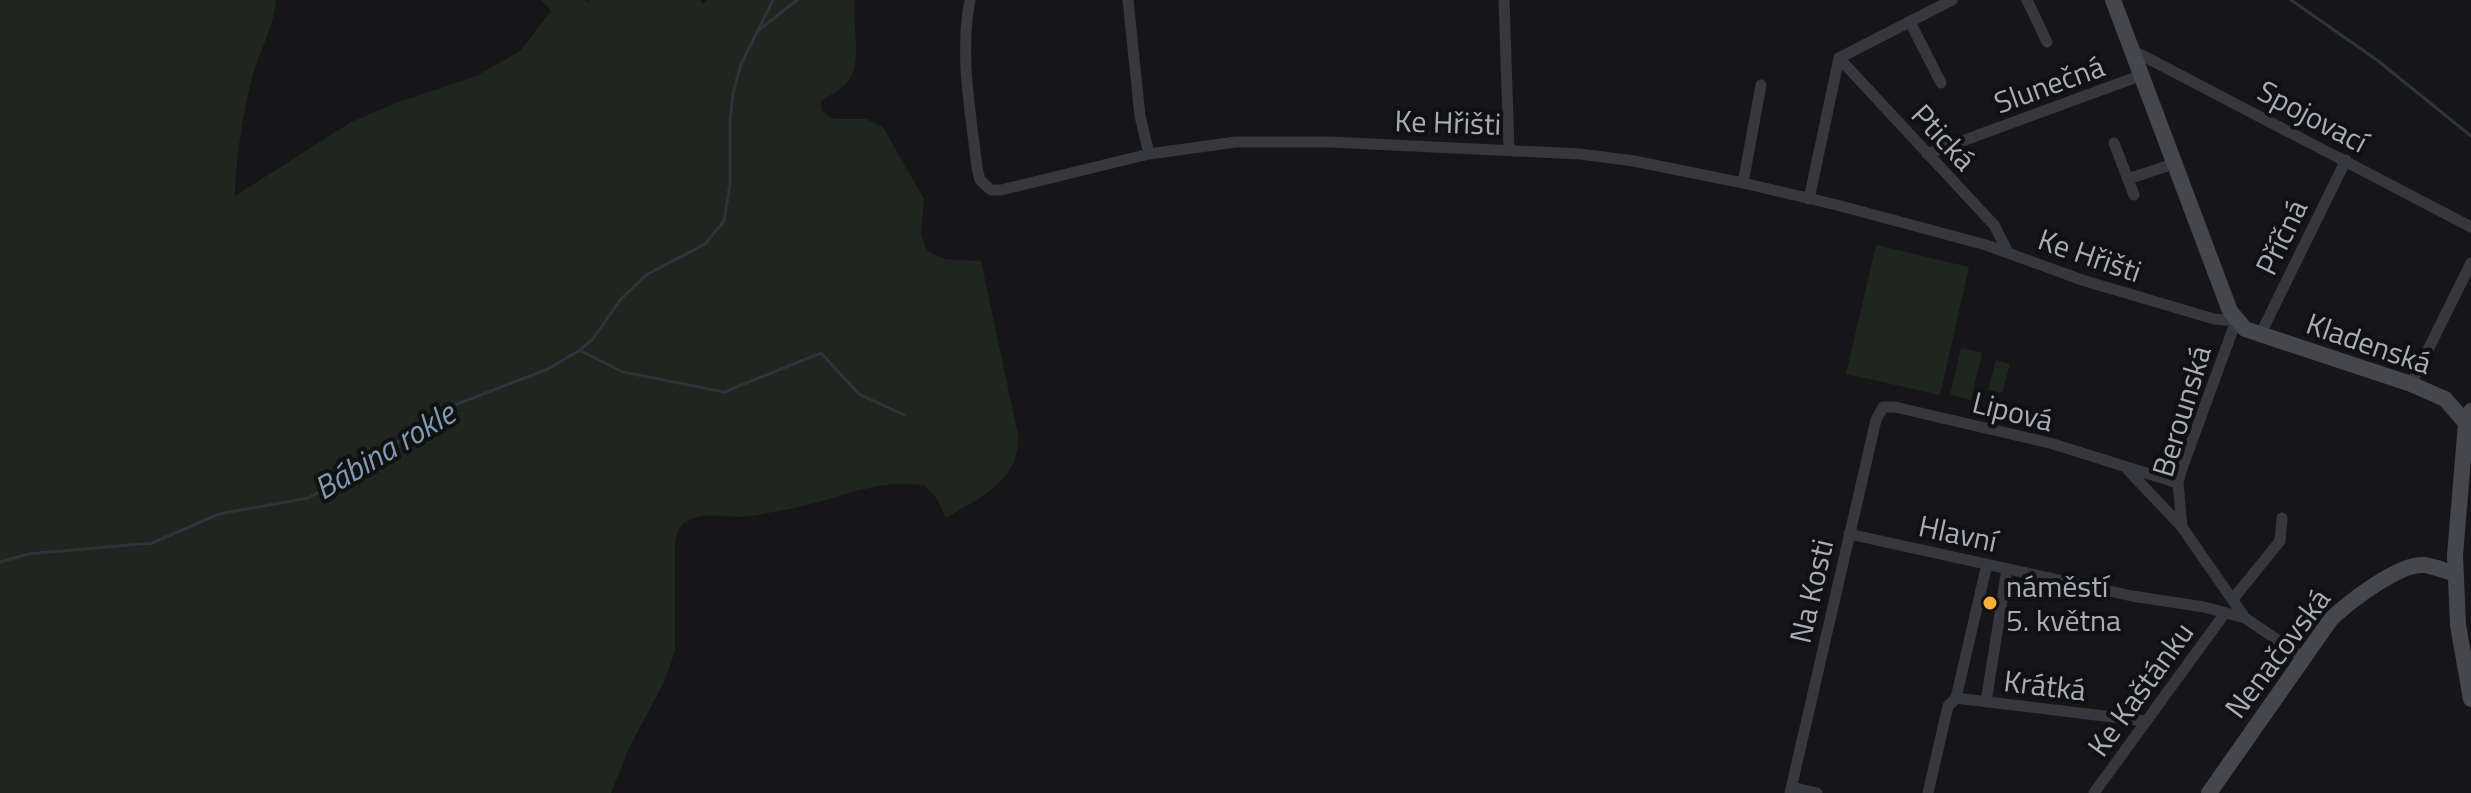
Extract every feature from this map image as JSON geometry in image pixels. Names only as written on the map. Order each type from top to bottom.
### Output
[{"type":"main road","points":[[2113,0],[2236,321]]},
{"type":"main road","name":"Kladenská","points":[[2236,321],[2260,335],[2411,384],[2445,399],[2468,417],[2455,574],[2458,625],[2471,699]]},
{"type":"main road","name":"Nenačovská","points":[[2209,793],[2331,619],[2354,597],[2383,580],[2421,564],[2455,574]]},
{"type":"street","name":"Ke Hřišti","points":[[970,0],[965,40],[966,65],[977,168],[980,180],[991,190],[1149,154],[1236,142],[1285,140],[1580,154],[1634,161],[1809,199],[2008,252],[2082,280],[2214,319],[2236,321]]},
{"type":"street","points":[[1128,0],[1140,116],[1149,154]]},
{"type":"street","points":[[1504,0],[1509,149]]},
{"type":"street","points":[[1809,199],[1839,58],[1952,0]]},
{"type":"street","points":[[2027,0],[2047,42]]},
{"type":"street","points":[[1910,22],[1941,83]]},
{"type":"street","name":"Spojovací","points":[[2132,50],[2471,227]]},
{"type":"street","name":"Ptická","points":[[1839,58],[1994,225],[2008,252]]},
{"type":"street","name":"Slunečná","points":[[1927,154],[2142,75]]},
{"type":"street","points":[[1743,183],[1761,85]]},
{"type":"street","points":[[2114,143],[2134,195]]},
{"type":"street","name":"Příčná","points":[[2260,335],[2346,160]]},
{"type":"street","points":[[2128,179],[2176,163]]},
{"type":"street","points":[[2411,384],[2471,263]]},
{"type":"street","name":"Berounská","points":[[2182,527],[2178,483],[2236,321]]},
{"type":"street","name":"Lipová","points":[[1888,406],[2050,443],[2178,483]]},
{"type":"street","name":"Na Kosti","points":[[1791,790],[1876,420],[1883,407],[1888,406]]},
{"type":"street","name":"Lipová","points":[[2125,467],[2182,527]]},
{"type":"street","points":[[2233,599],[2280,541],[2282,518]]},
{"type":"street","points":[[2182,527],[2245,618],[2304,658]]},
{"type":"street","name":"Hlavní","points":[[1849,534],[2245,618]]},
{"type":"street","points":[[1928,793],[1948,706],[1956,698],[1987,564]]},
{"type":"street","points":[[1956,698],[1986,702],[2007,569]]},
{"type":"street","name":"Ke Kaštánku","points":[[2094,793],[2225,613]]},
{"type":"street","name":"Krátká","points":[[1986,702],[2145,721]]},
{"type":"street","points":[[1791,790],[1817,793]]},
{"type":"shaded area","points":[[0,0],[276,0],[245,107],[235,196],[351,122],[476,76],[520,51],[551,11],[541,0],[584,0],[590,3],[588,0],[700,0],[703,4],[707,0],[855,0],[854,68],[843,87],[821,101],[821,110],[833,119],[866,119],[883,127],[924,199],[921,233],[927,251],[944,259],[981,261],[1018,435],[1013,464],[996,486],[946,518],[937,499],[925,486],[900,484],[864,489],[780,511],[743,517],[703,516],[683,524],[675,540],[675,651],[664,682],[629,748],[611,793],[0,793]]},
{"type":"shaded area","points":[[1876,245],[1969,267],[1940,395],[1846,374]]},
{"type":"shaded area","points":[[1961,348],[1982,353],[1971,400],[1950,395]]},
{"type":"shaded area","points":[[1996,360],[2010,364],[2002,393],[1988,390]]},
{"type":"waterway","name":"Bábina rokle","points":[[0,562],[28,554],[152,543],[219,514],[308,498],[370,466],[429,415],[548,369],[580,350],[593,339],[620,300],[646,275],[705,244],[724,221],[730,184],[733,93],[741,64],[773,0]]},
{"type":"waterway","points":[[759,30],[797,0]]},
{"type":"waterway","points":[[2291,0],[2377,60],[2471,136]]},
{"type":"waterway","points":[[581,351],[623,372],[724,392],[821,353],[859,394],[904,415]]},
{"type":"place","name":"náměstí 5. května","points":[[1990,603]]}]
